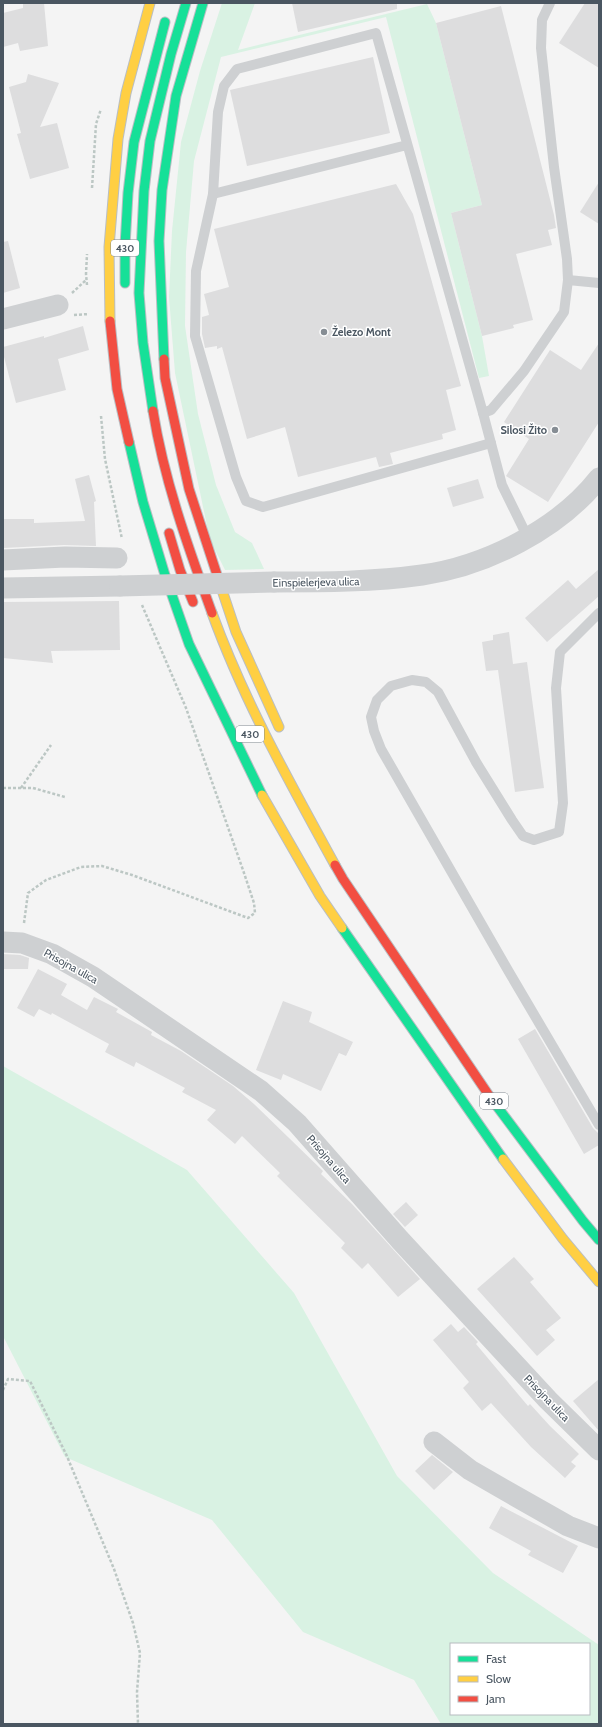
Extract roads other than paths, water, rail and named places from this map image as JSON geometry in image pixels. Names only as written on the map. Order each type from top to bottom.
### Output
[{"type":"highway","points":[[150,3],[126,93],[118,139],[109,246],[112,348],[117,389],[143,502],[165,575],[189,644],[256,785],[320,896],[407,1021]]},
{"type":"highway","name":"430","points":[[186,3],[167,71],[150,141],[144,191],[139,293],[143,343],[155,421],[172,493],[195,566],[220,634],[250,702],[285,773],[343,879],[503,1115],[599,1240]]},
{"type":"highway","points":[[203,3],[176,96],[162,190],[159,241],[162,337],[165,378],[189,489],[212,562],[236,632],[264,696],[282,732]]},
{"type":"highway","name":"430","points":[[126,290],[125,239],[134,142],[156,51],[168,10]]},
{"type":"highway","points":[[167,526],[180,570],[196,611]]},
{"type":"highway","points":[[370,902],[397,958]]},
{"type":"highway","name":"430","points":[[357,933],[407,1021],[486,1137],[563,1239],[599,1282]]},
{"type":"street","points":[[3,319],[58,305]]},
{"type":"street","name":"Einspielerjeva ulica","points":[[3,588],[386,580],[424,575],[472,563],[528,538],[558,518],[589,491],[599,478]]},
{"type":"street","points":[[3,560],[65,557],[117,558]]},
{"type":"street","name":"Prisojna ulica","points":[[3,942],[22,943],[52,954],[93,977],[261,1091],[297,1123],[400,1240],[548,1400],[599,1450]]},
{"type":"street","points":[[434,1442],[470,1470],[568,1526],[599,1538]]},
{"type":"lane","points":[[483,413],[491,410],[524,371],[564,312],[568,280],[567,259],[554,166],[541,48],[542,20],[550,3]]},
{"type":"lane","points":[[491,443],[263,508],[246,501],[236,477],[195,336],[196,271],[213,194],[218,112],[224,86],[237,69],[376,33],[483,413],[491,443],[502,485],[528,538]]},
{"type":"lane","points":[[213,194],[407,144]]},
{"type":"lane","points":[[568,280],[599,283]]},
{"type":"lane","points":[[599,614],[560,652],[556,688],[563,803],[559,832],[534,840],[523,836],[476,762],[438,692],[426,682],[412,680],[391,686],[378,700],[371,717],[374,731],[381,749],[599,1125]]},
{"type":"place","name":"Železo Mont","points":[[324,332]]},
{"type":"place","name":"Silosi Žito","points":[[555,430]]}]
